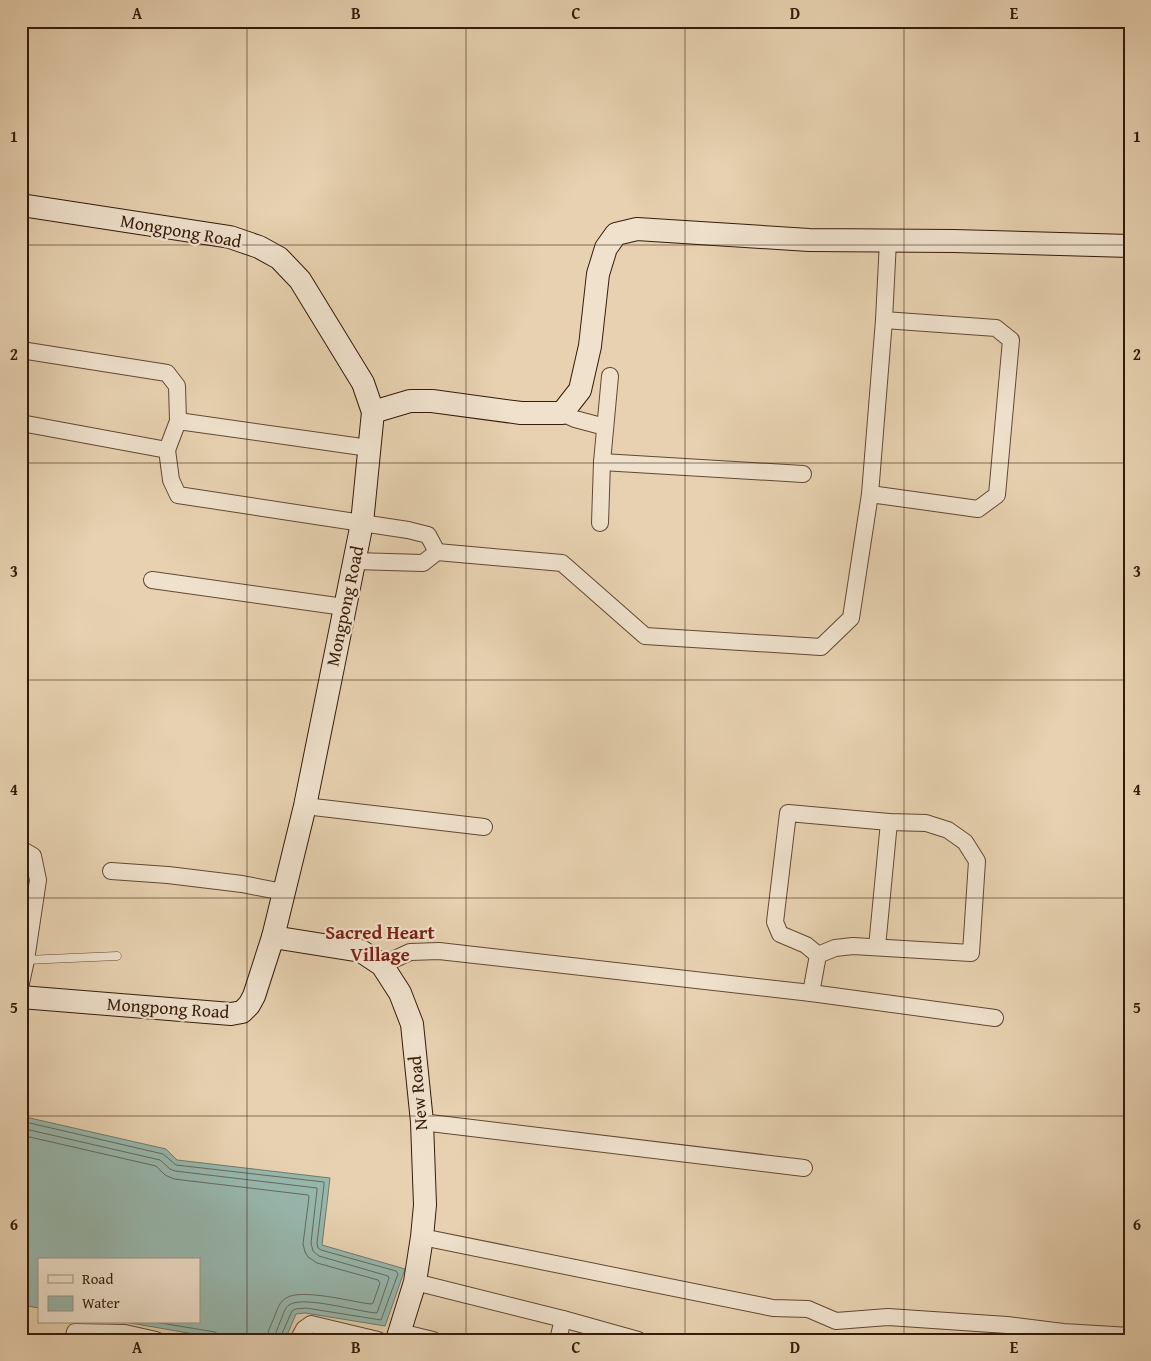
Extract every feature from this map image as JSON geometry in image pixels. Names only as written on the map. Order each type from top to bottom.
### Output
[{"type":"street","name":"Mongpong Road","points":[[21,205],[230,237],[259,247],[278,258],[300,280],[363,383],[372,412],[362,523],[305,806],[273,936],[254,996],[249,1005],[242,1012],[231,1014],[21,997]]},
{"type":"street","points":[[562,413],[580,390],[590,346],[598,274],[606,248],[616,234],[637,229],[809,240],[954,241],[1130,246]]},
{"type":"street","points":[[354,561],[423,563],[437,552],[562,563],[645,636],[821,647],[851,618],[870,494],[884,320],[888,241]]},
{"type":"street","points":[[870,494],[978,509],[997,496],[1011,340],[996,328],[884,320]]},
{"type":"street","points":[[21,350],[167,373],[177,386],[178,421],[167,450],[171,480],[178,495],[408,530],[428,536],[437,552]]},
{"type":"street","points":[[600,522],[602,462],[610,376]]},
{"type":"street","points":[[372,412],[410,401],[432,401],[521,413],[562,413],[576,420],[606,427]]},
{"type":"street","points":[[178,421],[369,448]]},
{"type":"street","points":[[21,423],[167,450]]},
{"type":"street","points":[[602,462],[803,474]]},
{"type":"street","points":[[152,580],[344,606]]},
{"type":"street","points":[[305,806],[484,827]]},
{"type":"street","points":[[788,813],[889,822],[926,823],[948,830],[965,842],[977,861],[971,953],[853,946],[835,948],[818,955],[806,945],[780,934],[775,922],[788,813]]},
{"type":"street","points":[[877,947],[889,822]]},
{"type":"street","points":[[21,849],[33,856],[38,880],[21,983]]},
{"type":"street","points":[[111,871],[168,874],[242,884],[283,892]]},
{"type":"street","name":"New Road","points":[[273,936],[361,951],[382,965],[400,993],[412,1024],[422,1122],[425,1205],[415,1282],[398,1336]]},
{"type":"street","points":[[382,965],[410,952],[439,951],[811,994],[995,1018]]},
{"type":"street","points":[[811,994],[818,955]]},
{"type":"street","points":[[422,1122],[804,1168]]},
{"type":"street","points":[[422,1237],[773,1308],[808,1309],[836,1322],[888,1317],[1130,1336]]},
{"type":"street","points":[[415,1282],[638,1340]]},
{"type":"street","points":[[558,1340],[563,1319]]},
{"type":"street","points":[[298,1340],[304,1329],[311,1324],[378,1340]]},
{"type":"street","points":[[73,1340],[75,1332],[125,1334],[156,1340]]},
{"type":"street","points":[[398,1336],[433,1340]]},
{"type":"lane","points":[[26,960],[117,956]]},
{"type":"water","points":[[21,1116],[166,1149],[177,1160],[330,1178],[322,1245],[405,1269],[385,1326],[305,1313],[296,1314],[285,1340],[228,1340],[136,1324],[200,1324],[200,1258],[38,1258],[38,1308],[21,1305]]},
{"type":"district","name":"Sacred Heart Village","points":[[380,943]]}]
